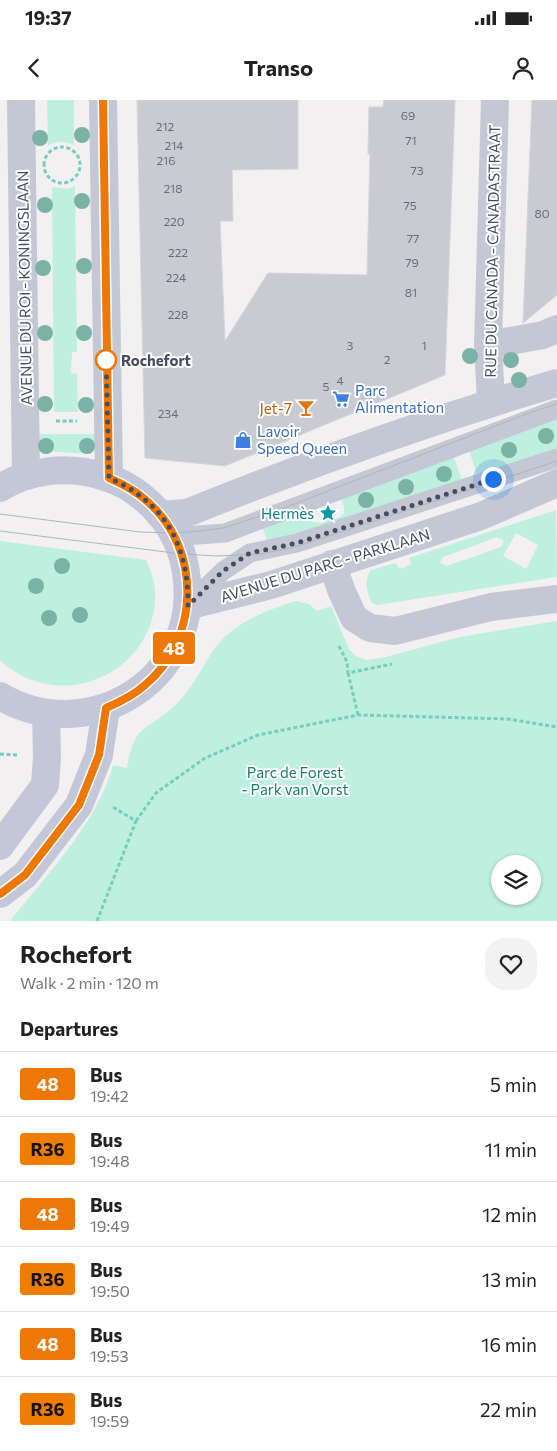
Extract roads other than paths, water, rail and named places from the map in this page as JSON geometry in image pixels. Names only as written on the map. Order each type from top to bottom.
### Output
[{"type":"main road","points":[[2,700],[46,713],[66,715],[106,708],[126,699],[145,686],[161,669],[177,643],[188,606],[186,570],[182,554],[166,524],[149,502],[137,492],[109,478],[93,473],[68,470],[42,472],[8,483]]},
{"type":"main road","points":[[0,894],[25,875],[79,805],[99,755],[106,708]]},
{"type":"main road","points":[[0,846],[44,785],[47,757],[46,713]]},
{"type":"street","name":"AVENUE DU ROI - KONINGSLAAN","points":[[8,483],[21,100]]},
{"type":"street","points":[[103,100],[109,478]]},
{"type":"street","name":"RUE DU CANADA - CANADASTRAAT","points":[[491,402],[488,345],[495,100]]},
{"type":"street","points":[[488,345],[543,335],[557,329]]},
{"type":"street","points":[[166,524],[187,513],[368,444],[491,402],[557,383]]},
{"type":"street","name":"AVENUE DU PARC - PARKLAAN","points":[[188,606],[270,585],[481,516],[557,483]]},
{"type":"street","points":[[332,564],[354,618],[370,628],[395,631],[491,607],[557,599]]},
{"type":"lane","points":[[166,524],[184,536],[224,534],[557,409]]},
{"type":"lane","name":"AVENUE DU PARC - PARKLAAN","points":[[188,606],[223,571],[250,553],[297,543],[557,458]]},
{"type":"tram line","points":[[0,514],[140,532],[173,533],[223,528],[279,510],[529,413],[557,404]]},
{"type":"tram line","points":[[0,531],[182,554],[217,556],[261,554],[298,546],[557,461]]},
{"type":"place","name":"Rochefort","points":[[106,360]]},
{"type":"place","name":"Parc Alimentation","points":[[341,399]]},
{"type":"place","name":"Jet-7","points":[[306,408]]},
{"type":"place","name":"Lavoir Speed Queen","points":[[243,440]]},
{"type":"place","name":"Hermès","points":[[328,513]]},
{"type":"park label","name":"Parc de Forest - Park van Vorst","points":[[295,780]]}]
